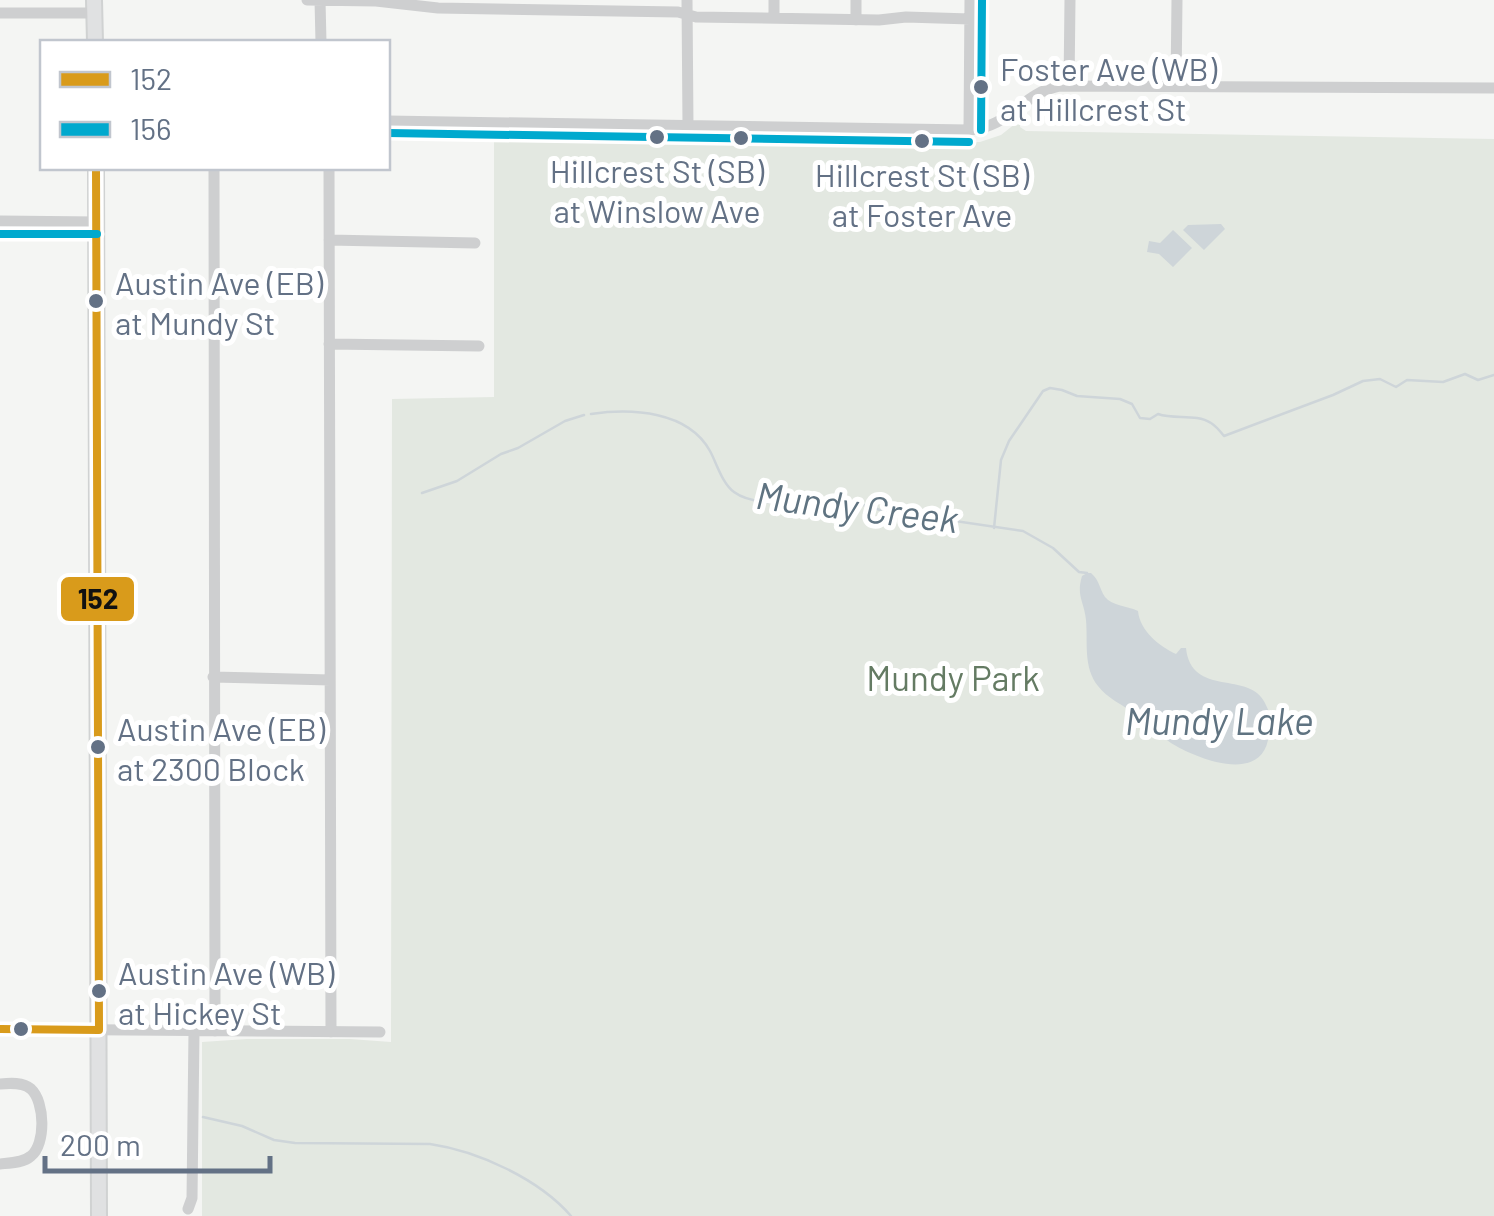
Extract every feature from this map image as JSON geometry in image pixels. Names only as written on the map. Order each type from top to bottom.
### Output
[{"type":"main road","points":[[95,6],[95,40]]},
{"type":"main road","points":[[96,170],[99,1216]]},
{"type":"street","points":[[307,0],[370,1],[431,8],[678,12],[696,17],[970,19]]},
{"type":"street","points":[[320,0],[320,40]]},
{"type":"street","points":[[687,0],[688,126]]},
{"type":"street","points":[[774,0],[774,18]]},
{"type":"street","points":[[856,0],[856,20]]},
{"type":"street","points":[[969,130],[970,0]]},
{"type":"street","points":[[1069,86],[1070,0]]},
{"type":"street","points":[[1176,86],[1177,0]]},
{"type":"street","points":[[0,13],[95,6]]},
{"type":"street","points":[[390,121],[969,130],[1000,122],[1024,101],[1054,87],[1494,88]]},
{"type":"street","points":[[214,170],[215,1031]]},
{"type":"street","points":[[329,170],[331,1032]]},
{"type":"street","points":[[0,221],[96,222]]},
{"type":"street","points":[[329,240],[475,243]]},
{"type":"street","points":[[330,344],[479,346]]},
{"type":"street","points":[[213,677],[330,680]]},
{"type":"street","points":[[0,1029],[380,1032]]},
{"type":"street","points":[[188,1209],[192,1198],[194,1031]]},
{"type":"street","points":[[0,1084],[24,1086],[34,1093],[40,1106],[37,1148],[30,1157],[0,1164]]},
{"type":"green space","name":"Mundy Park","points":[[1021,119],[1020,127],[1026,131],[1494,139],[1494,1216],[202,1216],[202,1042],[391,1042],[392,399],[494,397],[494,136],[980,142],[1001,135]]},
{"type":"water","points":[[1221,224],[1225,229],[1204,250],[1183,230],[1188,225]]},
{"type":"water","points":[[1173,230],[1192,248],[1173,267],[1159,254],[1147,252],[1149,241],[1160,243]]},
{"type":"water","name":"Mundy Lake","points":[[1082,576],[1094,576],[1108,600],[1138,611],[1142,625],[1157,642],[1176,654],[1186,648],[1198,673],[1258,693],[1271,717],[1262,753],[1240,764],[1195,755],[1171,743],[1102,690],[1088,663],[1080,589]]},
{"type":"waterway","points":[[994,528],[1001,460],[1009,441],[1043,391],[1050,388],[1077,396],[1120,399],[1132,404],[1140,418],[1150,419],[1158,414],[1199,418],[1213,424],[1224,436],[1363,381],[1380,379],[1396,387],[1407,380],[1443,382],[1465,374],[1478,380],[1494,375]]},
{"type":"waterway","name":"Mundy Creek","points":[[591,414],[658,415],[688,428],[710,451],[730,488],[744,498],[771,503],[852,503],[1023,531],[1053,548],[1079,572],[1087,573]]},
{"type":"waterway","name":"Mundy Creek","points":[[422,493],[457,481],[501,454],[584,415]]},
{"type":"waterway","points":[[203,1117],[295,1143],[430,1144],[468,1153],[525,1179],[571,1216]]},
{"type":"transit line","name":"156","points":[[981,130],[982,0]]},
{"type":"transit line","name":"156","points":[[390,133],[969,142]]},
{"type":"transit line","name":"152","points":[[96,170],[99,1030]]},
{"type":"transit line","name":"156","points":[[0,234],[97,234]]},
{"type":"transit line","name":"152","points":[[0,1029],[99,1030]]},
{"type":"place","name":"Foster Ave (WB) at Hillcrest St","points":[[981,87]]},
{"type":"place","name":"Hillcrest St (SB) at Winslow Ave","points":[[657,137]]},
{"type":"place","name":"Hillcrest St (SB) at Foster Ave","points":[[922,141]]},
{"type":"place","name":"Austin Ave (EB) at Mundy St","points":[[96,301]]},
{"type":"place","name":"Austin Ave (EB) at 2300 Block","points":[[98,747]]},
{"type":"place","name":"Austin Ave (WB) at Hickey St","points":[[99,991]]}]
